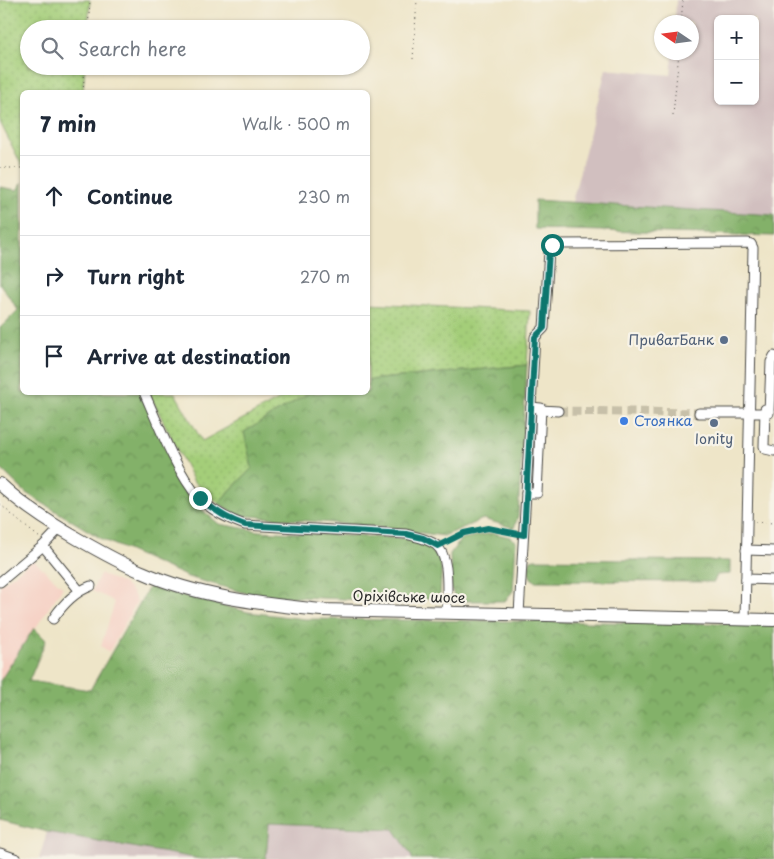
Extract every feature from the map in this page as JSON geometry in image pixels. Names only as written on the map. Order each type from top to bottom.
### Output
[{"type":"highway","name":"Оріхівське шосе","points":[[0,484],[32,511],[59,529],[143,573],[217,595],[273,605],[321,610],[774,620]]},
{"type":"street","points":[[519,614],[535,337],[544,328],[549,251],[552,245],[748,243],[753,248],[745,619]]},
{"type":"street","points":[[774,356],[771,362],[768,413],[764,434],[765,449],[774,451]]},
{"type":"street","points":[[145,395],[186,480],[200,498],[216,512],[245,525],[406,534],[423,538],[438,546],[444,555],[447,612]]},
{"type":"street","points":[[531,406],[539,407],[540,410],[558,411]]},
{"type":"street","points":[[526,493],[537,493],[540,410]]},
{"type":"street","points":[[699,413],[768,413]]},
{"type":"street","points":[[764,434],[774,434]]},
{"type":"street","points":[[0,582],[45,544],[59,529]]},
{"type":"street","points":[[45,544],[79,590]]},
{"type":"street","points":[[746,550],[774,551]]},
{"type":"street","points":[[746,579],[774,580]]},
{"type":"street","points":[[53,619],[61,607],[79,590],[91,586]]},
{"type":"street","points":[[0,854],[17,859]]},
{"type":"path","points":[[89,20],[90,0]]},
{"type":"path","points":[[412,59],[418,0]]},
{"type":"path","points":[[682,15],[684,0]]},
{"type":"path","points":[[673,115],[677,60]]},
{"type":"path","points":[[82,90],[84,75]]},
{"type":"path","points":[[0,168],[20,168]]},
{"type":"path","points":[[0,504],[45,544]]},
{"type":"path","points":[[747,522],[774,523]]},
{"type":"path","points":[[438,546],[464,533],[488,528],[524,535]]},
{"type":"shaded area","points":[[676,0],[774,0],[774,215],[572,202],[606,69],[671,75],[672,60],[699,60],[699,15],[675,15]]},
{"type":"shaded area","points":[[33,560],[63,587],[0,681],[0,585]]},
{"type":"shaded area","points":[[100,574],[124,584],[137,601],[109,652],[101,646],[114,605],[113,601],[92,591]]},
{"type":"shaded area","points":[[268,824],[394,829],[412,856],[412,859],[266,859]]},
{"type":"shaded area","points":[[47,832],[201,859],[39,859]]},
{"type":"green space","points":[[0,0],[90,0],[89,20],[20,20],[20,75],[84,75],[83,90],[20,90],[20,162],[0,122]]},
{"type":"green space","points":[[20,185],[20,395],[142,395],[189,499],[219,524],[259,531],[413,539],[431,550],[440,560],[440,595],[414,602],[253,595],[188,577],[102,539],[26,493],[0,468],[0,328],[18,310],[0,284],[0,187],[17,190]]},
{"type":"green space","points":[[535,200],[774,215],[774,236],[535,229]]},
{"type":"green space","points":[[370,303],[530,311],[527,365],[370,380]]},
{"type":"green space","points":[[527,365],[518,516],[514,528],[483,519],[444,536],[379,527],[238,515],[218,503],[252,468],[244,432],[306,395],[370,395],[370,380]]},
{"type":"green space","points":[[150,395],[176,395],[202,441],[287,395],[306,395],[245,432],[252,468],[218,503],[194,482]]},
{"type":"green space","points":[[493,533],[510,537],[516,541],[513,591],[505,601],[456,601],[451,588],[450,554],[461,539]]},
{"type":"green space","points":[[531,560],[730,561],[730,574],[717,575],[714,582],[536,581],[532,579],[529,570]]},
{"type":"green space","points":[[149,587],[248,612],[305,619],[774,624],[774,859],[412,859],[412,856],[394,829],[269,824],[266,859],[201,859],[47,832],[0,820],[0,681],[34,628],[46,640],[29,681],[90,690]]},
{"type":"tunnel","points":[[558,411],[699,413]]},
{"type":"place","name":"ПриватБанк","points":[[724,340]]},
{"type":"place","name":"Стоянка","points":[[624,421]]},
{"type":"place","name":"Ionity","points":[[714,423]]},
{"type":"route","points":[[200,498],[216,512],[245,525],[406,534],[423,538],[438,546],[464,533],[488,528],[524,535],[535,337],[544,328],[549,251],[552,245]]}]
